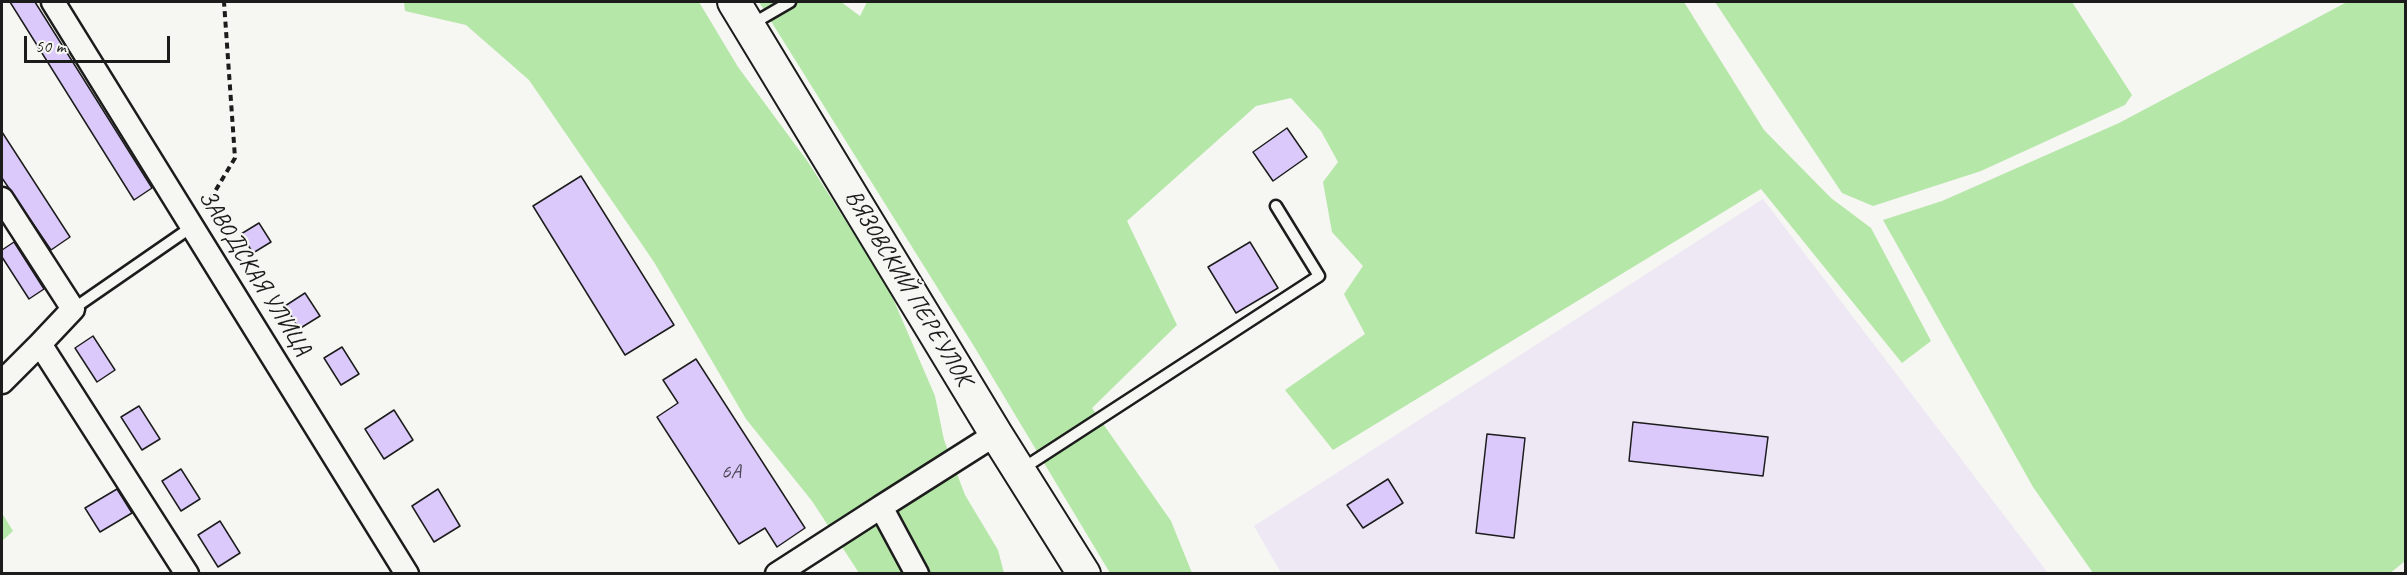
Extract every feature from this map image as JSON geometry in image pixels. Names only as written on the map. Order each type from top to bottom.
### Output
[{"type":"street","name":"ЗАВОДСКАЯ УЛИЦА","points":[[53,2],[407,573]]},
{"type":"street","name":"ВЯЗОВСКИЙ ПЕРЕУЛОК","points":[[742,14],[996,434],[1084,573]]},
{"type":"street","points":[[2,199],[73,309],[2,382]]},
{"type":"street","points":[[40,344],[188,573]]},
{"type":"street","points":[[777,573],[996,434]]},
{"type":"street","points":[[881,507],[917,573]]},
{"type":"lane","points":[[742,14],[790,2]]},
{"type":"lane","points":[[1019,470],[1319,276],[1276,206]]},
{"type":"lane","points":[[73,309],[193,226]]},
{"type":"path","points":[[193,226],[235,158],[224,2]]},
{"type":"shaded area","points":[[1763,199],[2048,573],[1281,573],[1254,526]]},
{"type":"green space","points":[[404,2],[699,2],[738,67],[808,162],[888,287],[935,396],[944,440],[965,495],[998,550],[1004,573],[859,573],[812,501],[746,419],[654,262],[529,80],[466,25],[405,11]]},
{"type":"green space","points":[[759,2],[841,2],[860,16],[867,2],[1684,2],[1764,130],[1831,198],[1871,228],[1931,341],[1902,363],[1761,189],[1333,450],[1285,390],[1365,334],[1344,294],[1363,266],[1332,232],[1323,182],[1338,162],[1321,131],[1291,98],[1256,106],[1127,221],[1177,325],[1092,408],[1171,521],[1192,573],[1110,573],[972,343]]},
{"type":"green space","points":[[1715,2],[2072,2],[2132,95],[2125,105],[1981,171],[1873,206],[1842,193]]},
{"type":"green space","points":[[2347,2],[2405,2],[2405,561],[2389,574],[2093,573],[2033,487],[1883,220],[1942,201],[2119,123]]},
{"type":"green space","points":[[2,513],[13,531],[2,541]]},
{"type":"building","points":[[10,2],[35,2],[152,188],[134,200]]},
{"type":"building","points":[[1287,128],[1307,157],[1273,181],[1253,152]]},
{"type":"building","points":[[2,132],[70,237],[51,250],[2,178]]},
{"type":"building","points":[[581,176],[674,325],[625,355],[533,206]]},
{"type":"building","points":[[259,223],[271,242],[253,253],[241,234]]},
{"type":"building","points":[[14,242],[44,289],[29,299],[2,257],[2,250]]},
{"type":"building","points":[[1250,242],[1278,288],[1236,313],[1208,267]]},
{"type":"building","points":[[305,293],[320,316],[299,329],[285,306]]},
{"type":"building","points":[[93,336],[115,370],[97,382],[75,348]]},
{"type":"building","points":[[342,347],[359,374],[341,385],[324,358]]},
{"type":"building","points":[[696,359],[805,528],[777,547],[765,528],[739,544],[657,417],[678,403],[663,380]]},
{"type":"building","points":[[139,406],[160,439],[142,450],[121,417]]},
{"type":"building","points":[[394,410],[413,440],[384,459],[365,429]]},
{"type":"building","points":[[1633,422],[1768,437],[1763,476],[1629,461]]},
{"type":"building","points":[[1487,434],[1525,438],[1514,538],[1476,533]]},
{"type":"building","points":[[181,469],[200,499],[181,511],[162,481]]},
{"type":"building","points":[[1388,479],[1403,503],[1363,528],[1347,505]]},
{"type":"building","points":[[117,489],[132,513],[100,532],[85,508]]},
{"type":"building","points":[[438,489],[460,526],[434,542],[412,506]]},
{"type":"building","points":[[220,521],[240,553],[218,567],[198,535]]}]
